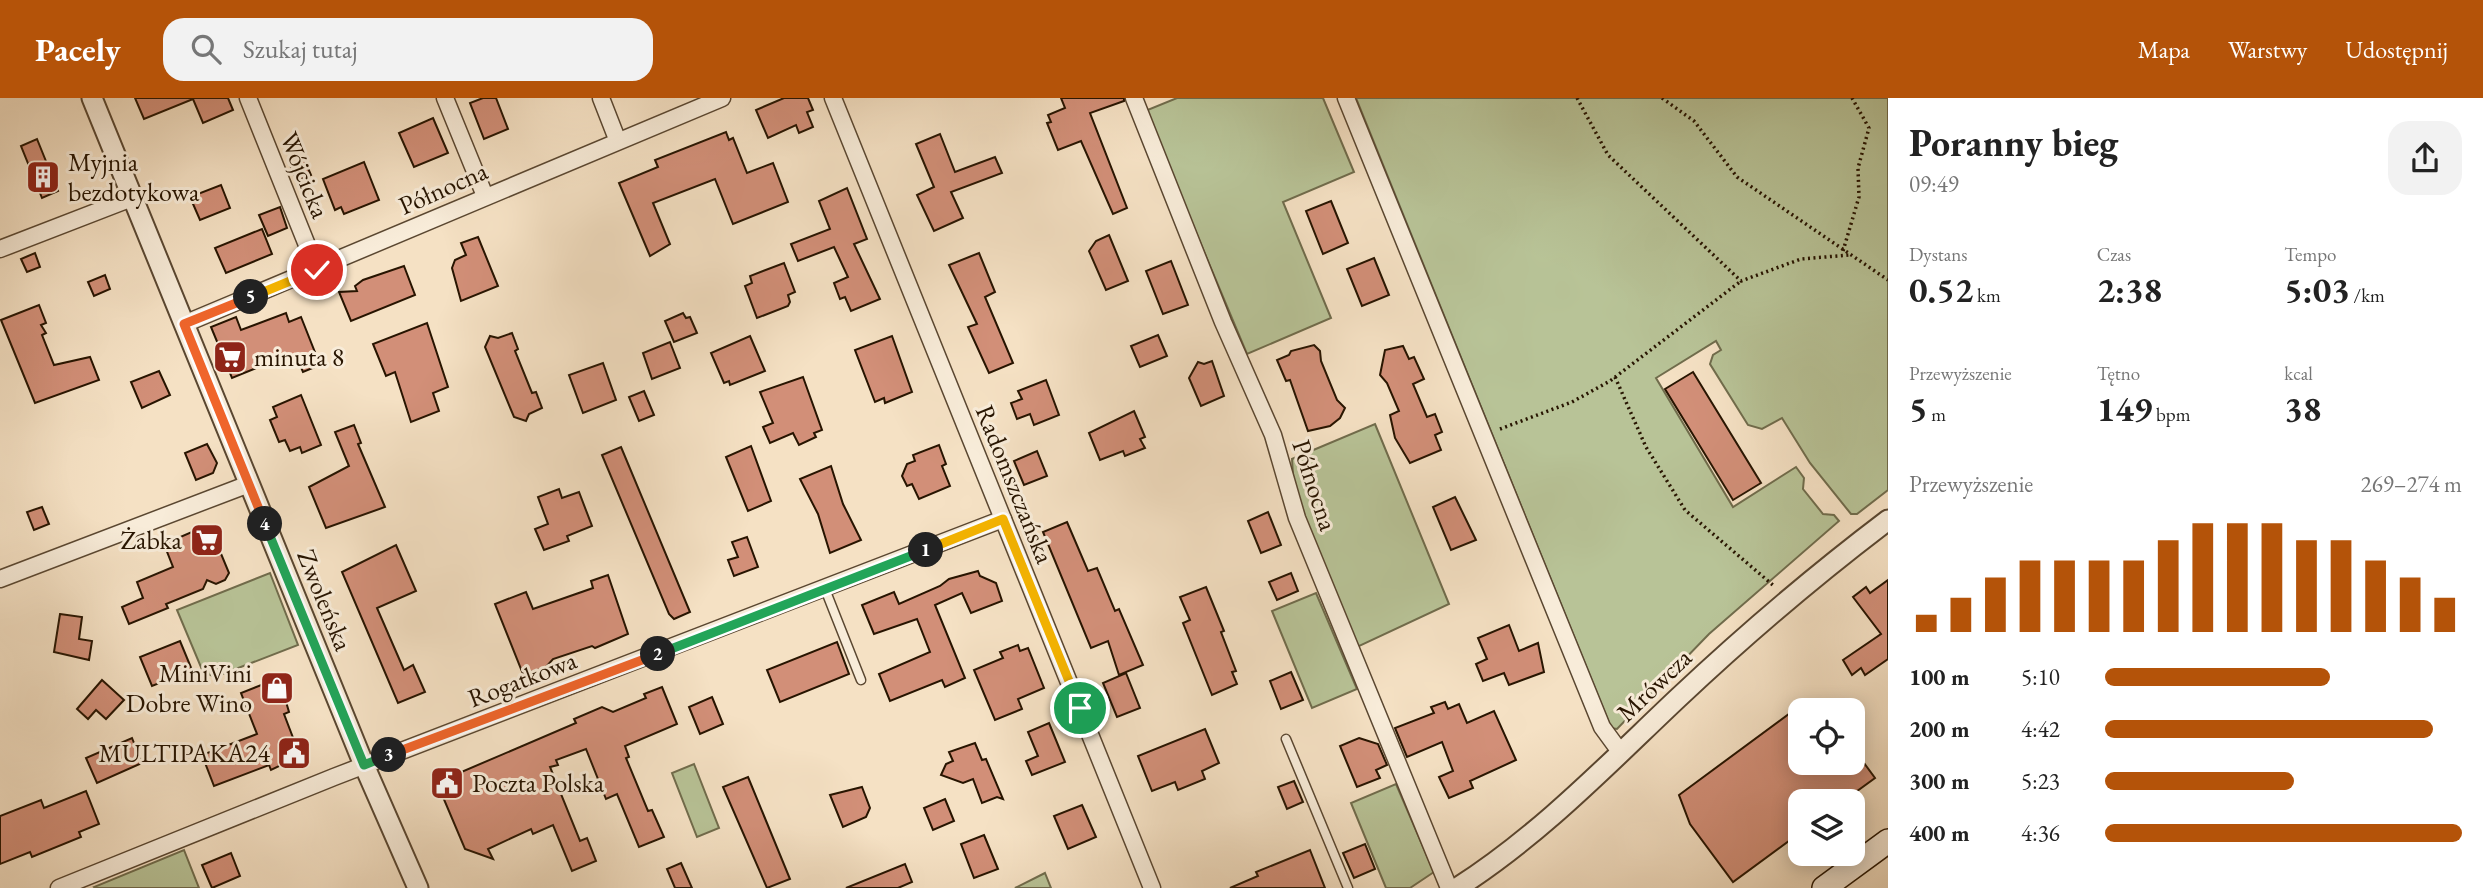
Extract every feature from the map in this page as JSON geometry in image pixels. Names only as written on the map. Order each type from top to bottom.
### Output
[{"type":"main road","points":[[1824,888],[1888,841]]},
{"type":"street","name":"Zwoleńska","points":[[92,98],[364,765],[418,888]]},
{"type":"street","name":"Wójcicka","points":[[247,98],[317,270]]},
{"type":"street","points":[[445,98],[485,196]]},
{"type":"street","points":[[601,98],[617,139]]},
{"type":"street","name":"Północna","points":[[184,324],[317,270],[617,139],[720,98]]},
{"type":"street","name":"Radomszczańska","points":[[833,98],[1152,888]]},
{"type":"street","name":"Północna","points":[[1134,98],[1223,322],[1273,435],[1297,518],[1449,888]]},
{"type":"street","points":[[1346,98],[1602,727],[1621,753]]},
{"type":"street","points":[[0,249],[132,198]]},
{"type":"street","points":[[0,579],[249,484]]},
{"type":"street","name":"Rogatkowa","points":[[59,888],[364,765],[1003,519]]},
{"type":"street","name":"Mrówcza","points":[[1457,888],[1539,828],[1795,592],[1888,520]]},
{"type":"lane","points":[[825,589],[861,680]]},
{"type":"lane","points":[[1286,739],[1348,888]]},
{"type":"path","points":[[1577,98],[1608,155],[1741,281]]},
{"type":"path","points":[[1662,98],[1694,121],[1737,177],[1888,280]]},
{"type":"path","points":[[1843,251],[1859,197],[1858,168],[1869,128],[1852,98]]},
{"type":"path","points":[[1483,435],[1572,402],[1615,377],[1741,281],[1801,258],[1849,255]]},
{"type":"path","points":[[1615,377],[1646,447],[1685,510],[1774,586]]},
{"type":"green space","points":[[1177,98],[1323,98],[1354,172],[1283,202],[1331,318],[1247,354],[1145,111]]},
{"type":"green space","points":[[1356,98],[1888,98],[1888,490],[1857,514],[1851,514],[1810,463],[1782,418],[1762,429],[1748,425],[1710,364],[1713,355],[1721,350],[1716,341],[1656,378],[1733,507],[1796,467],[1804,478],[1803,489],[1823,514],[1834,515],[1839,521],[1709,634],[1617,729],[1611,728]]},
{"type":"green space","points":[[1375,424],[1449,604],[1355,648],[1294,491],[1292,459]]},
{"type":"green space","points":[[270,573],[298,645],[215,677],[203,672],[177,610]]},
{"type":"green space","points":[[1316,593],[1357,689],[1312,708],[1272,611]]},
{"type":"green space","points":[[694,764],[719,828],[697,837],[672,773]]},
{"type":"green space","points":[[1396,784],[1434,872],[1410,888],[1386,888],[1351,803]]},
{"type":"green space","points":[[184,850],[199,888],[94,887]]},
{"type":"green space","points":[[1045,873],[1051,888],[1015,888]]},
{"type":"building","points":[[135,98],[228,98],[233,110],[203,123],[193,99],[144,119]]},
{"type":"building","points":[[483,98],[496,98],[508,129],[484,139],[470,103]]},
{"type":"building","points":[[784,98],[808,98],[813,110],[807,112],[813,127],[799,133],[796,125],[768,138],[756,110]]},
{"type":"building","points":[[1061,98],[1124,98],[1124,101],[1090,113],[1127,208],[1113,214],[1081,141],[1058,150],[1047,123],[1051,122],[1048,115],[1065,108]]},
{"type":"building","points":[[433,118],[448,153],[414,167],[399,133]]},
{"type":"building","points":[[726,132],[729,140],[733,138],[747,173],[773,163],[788,202],[733,224],[715,179],[653,203],[670,244],[650,256],[619,183],[658,167],[655,160]]},
{"type":"building","points":[[940,134],[955,172],[995,157],[1002,173],[951,192],[963,218],[934,231],[917,195],[934,187],[916,144]]},
{"type":"building","name":"Myjnia bezdotykowa","points":[[37,139],[58,191],[42,198],[21,146]]},
{"type":"building","points":[[304,159],[311,175],[297,181],[290,165]]},
{"type":"building","points":[[364,162],[379,200],[344,214],[341,207],[335,210],[323,179]]},
{"type":"building","points":[[221,185],[230,208],[200,220],[190,197]]},
{"type":"building","points":[[847,188],[867,239],[854,244],[880,299],[851,311],[845,297],[840,299],[834,283],[848,277],[834,247],[798,261],[791,244],[830,229],[819,201]]},
{"type":"building","points":[[1331,201],[1348,243],[1323,254],[1306,211]]},
{"type":"building","points":[[280,207],[287,228],[268,236],[259,215]]},
{"type":"building","points":[[262,229],[272,254],[226,273],[215,248]]},
{"type":"building","points":[[1109,235],[1128,281],[1106,290],[1089,251],[1096,241]]},
{"type":"building","points":[[478,237],[498,286],[461,301],[452,268],[455,260],[466,255],[461,243]]},
{"type":"building","points":[[35,253],[40,267],[27,272],[21,259]]},
{"type":"building","points":[[979,253],[995,292],[985,297],[1013,363],[989,373],[968,327],[977,324],[949,265]]},
{"type":"building","points":[[1374,258],[1389,295],[1362,306],[1347,269]]},
{"type":"building","points":[[1171,261],[1188,305],[1163,314],[1146,271]]},
{"type":"building","points":[[784,263],[795,292],[788,295],[788,306],[757,318],[745,286],[752,283],[750,276]]},
{"type":"building","points":[[404,266],[415,295],[351,321],[339,292],[357,291],[355,286],[363,280]]},
{"type":"building","points":[[105,275],[110,289],[94,296],[88,282]]},
{"type":"building","points":[[39,305],[46,323],[41,325],[46,333],[42,335],[54,365],[90,357],[99,380],[35,403],[1,320]]},
{"type":"building","points":[[286,313],[289,322],[301,317],[320,365],[303,372],[298,360],[286,365],[283,357],[232,378],[211,327],[236,317],[241,330]]},
{"type":"building","points":[[683,313],[686,318],[690,317],[697,333],[674,342],[665,321]]},
{"type":"building","points":[[427,323],[448,387],[433,393],[439,411],[411,422],[395,372],[386,376],[373,344]]},
{"type":"building","points":[[512,333],[518,349],[515,351],[532,393],[536,392],[542,408],[529,414],[526,421],[514,417],[485,347],[490,336],[498,338]]},
{"type":"building","points":[[1158,335],[1167,356],[1140,367],[1131,346]]},
{"type":"building","points":[[750,336],[765,371],[730,385],[729,381],[724,383],[711,353]]},
{"type":"building","points":[[892,336],[912,392],[885,403],[884,398],[875,402],[855,350]]},
{"type":"building","points":[[670,342],[680,368],[652,379],[643,353]]},
{"type":"building","points":[[1314,345],[1320,351],[1321,361],[1337,400],[1345,408],[1340,418],[1330,426],[1308,431],[1290,380],[1286,381],[1277,360],[1289,355],[1291,351]]},
{"type":"building","points":[[1403,346],[1409,359],[1414,357],[1424,379],[1413,384],[1427,417],[1435,414],[1442,432],[1435,435],[1441,450],[1410,463],[1395,438],[1390,415],[1399,411],[1387,383],[1380,375],[1385,350]]},
{"type":"building","points":[[1212,361],[1224,396],[1201,406],[1189,378],[1198,362],[1204,364]]},
{"type":"building","points":[[603,363],[616,400],[583,413],[569,375]]},
{"type":"building","points":[[159,371],[170,395],[142,408],[131,382]]},
{"type":"building","points":[[1693,372],[1761,483],[1733,500],[1665,389]]},
{"type":"building","points":[[803,377],[822,430],[814,433],[816,437],[799,445],[793,433],[770,443],[763,427],[773,423],[760,392]]},
{"type":"building","points":[[1046,380],[1059,415],[1034,425],[1030,414],[1017,419],[1011,403],[1022,399],[1018,391]]},
{"type":"building","points":[[644,391],[654,415],[639,421],[629,397]]},
{"type":"building","points":[[301,395],[321,445],[302,453],[300,447],[290,451],[285,440],[279,442],[270,420],[277,417],[273,407]]},
{"type":"building","points":[[1134,411],[1145,437],[1140,439],[1145,448],[1125,456],[1123,451],[1100,460],[1089,433]]},
{"type":"building","points":[[354,425],[361,443],[358,444],[385,507],[326,528],[309,487],[349,466],[335,432]]},
{"type":"building","points":[[207,444],[217,463],[213,473],[196,480],[185,453]]},
{"type":"building","points":[[939,445],[946,464],[942,466],[950,486],[919,499],[912,484],[907,486],[902,476],[907,464],[915,461],[913,455]]},
{"type":"building","points":[[751,446],[771,501],[748,511],[726,457]]},
{"type":"building","points":[[621,447],[690,612],[674,619],[669,614],[602,455]]},
{"type":"building","points":[[1037,451],[1047,476],[1024,485],[1014,461]]},
{"type":"building","points":[[831,466],[843,504],[861,540],[830,553],[818,514],[800,479]]},
{"type":"building","points":[[559,489],[562,498],[579,492],[592,526],[567,536],[569,541],[544,550],[535,529],[548,524],[538,497]]},
{"type":"building","points":[[1455,497],[1476,540],[1451,550],[1433,507]]},
{"type":"building","points":[[42,507],[49,524],[34,530],[27,512]]},
{"type":"building","points":[[1268,512],[1281,545],[1261,553],[1248,521]]},
{"type":"building","points":[[1067,522],[1088,571],[1097,568],[1115,611],[1119,609],[1143,665],[1119,675],[1108,641],[1091,648],[1043,532]]},
{"type":"building","points":[[201,528],[212,532],[229,573],[225,580],[216,584],[207,580],[203,589],[166,604],[168,608],[129,624],[122,607],[143,598],[137,582],[173,567],[164,544]]},
{"type":"building","points":[[747,537],[758,567],[734,576],[728,560],[738,557],[732,542]]},
{"type":"building","points":[[396,545],[416,591],[377,608],[404,670],[413,665],[425,692],[398,703],[342,572]]},
{"type":"building","points":[[978,571],[980,576],[996,583],[1002,601],[971,613],[962,593],[935,605],[965,678],[945,687],[942,680],[890,701],[879,674],[930,652],[917,619],[874,634],[862,605],[894,592],[899,604],[940,586],[949,579]]},
{"type":"building","points":[[1291,573],[1298,591],[1277,600],[1269,582]]},
{"type":"building","points":[[608,575],[628,634],[595,648],[592,646],[553,659],[545,668],[523,674],[495,604],[526,592],[533,609],[593,588],[591,581]]},
{"type":"building","points":[[1888,580],[1888,659],[1865,675],[1861,668],[1852,675],[1843,660],[1881,634],[1853,597],[1866,587],[1870,593]]},
{"type":"building","points":[[1206,587],[1224,631],[1221,632],[1236,671],[1232,672],[1237,684],[1212,695],[1183,623],[1190,620],[1180,597]]},
{"type":"building","points":[[60,614],[82,617],[79,639],[92,641],[89,660],[54,652]]},
{"type":"building","points":[[1509,625],[1519,651],[1538,643],[1544,672],[1509,685],[1504,673],[1483,681],[1476,664],[1487,659],[1478,638]]},
{"type":"building","points":[[180,641],[192,670],[152,686],[140,657]]},
{"type":"building","points":[[837,642],[849,674],[780,702],[767,670]]},
{"type":"building","points":[[1018,645],[1020,651],[1028,648],[1044,688],[1018,699],[1022,709],[995,720],[974,670],[1003,658],[1000,652]]},
{"type":"building","points":[[1291,672],[1303,700],[1281,709],[1270,681]]},
{"type":"building","points":[[1126,673],[1140,708],[1117,717],[1103,683]]},
{"type":"building","points":[[279,678],[289,712],[284,714],[300,756],[271,770],[269,765],[214,786],[202,755],[257,734],[241,693]]},
{"type":"building","points":[[102,680],[124,700],[106,719],[96,710],[88,719],[77,709]]},
{"type":"building","points":[[662,687],[677,724],[625,746],[629,757],[626,758],[648,811],[652,810],[664,837],[639,847],[617,794],[606,799],[586,749],[556,760],[558,765],[550,767],[580,841],[587,838],[596,861],[572,871],[553,825],[533,834],[531,829],[488,849],[493,859],[465,849],[440,790],[445,779],[576,723],[574,719],[602,707],[613,712],[646,698],[644,694]]},
{"type":"building","points":[[712,697],[723,724],[700,734],[689,707]]},
{"type":"building","points":[[1445,702],[1448,709],[1459,704],[1467,723],[1494,711],[1516,760],[1470,781],[1473,788],[1449,798],[1439,777],[1453,771],[1442,742],[1407,757],[1395,728],[1434,713],[1431,707]]},
{"type":"building","points":[[1788,715],[1788,775],[1865,775],[1865,764],[1875,778],[1860,789],[1788,789],[1788,842],[1733,882],[1690,824],[1679,795]]},
{"type":"building","points":[[1049,723],[1065,762],[1032,775],[1026,761],[1038,756],[1028,732]]},
{"type":"building","points":[[1205,729],[1219,763],[1202,771],[1205,779],[1178,790],[1175,782],[1152,791],[1138,756]]},
{"type":"building","points":[[132,738],[142,763],[97,783],[86,758]]},
{"type":"building","points":[[1359,738],[1378,744],[1387,765],[1376,770],[1380,778],[1357,787],[1340,746]]},
{"type":"building","points":[[975,743],[982,760],[986,759],[1003,799],[997,797],[982,803],[973,779],[963,783],[941,775],[946,764],[953,761],[949,752]]},
{"type":"building","points":[[748,777],[790,879],[767,888],[723,787]]},
{"type":"building","points":[[1294,781],[1303,802],[1287,809],[1278,787]]},
{"type":"building","points":[[862,787],[870,808],[866,817],[843,827],[830,795]]},
{"type":"building","points":[[86,791],[99,824],[79,832],[81,837],[32,857],[30,852],[0,864],[0,816],[41,800],[44,808]]},
{"type":"building","points":[[945,799],[954,821],[933,830],[924,808]]},
{"type":"building","points":[[1082,805],[1096,837],[1068,849],[1054,816]]},
{"type":"building","points":[[984,835],[998,869],[974,878],[961,844]]},
{"type":"building","points":[[1365,844],[1375,869],[1354,878],[1343,853]]},
{"type":"building","points":[[1310,850],[1325,888],[1230,888],[1258,876],[1256,872]]},
{"type":"building","points":[[231,853],[240,876],[212,888],[202,865]]},
{"type":"building","points":[[681,863],[692,888],[675,888],[667,869]]},
{"type":"building","points":[[905,864],[912,882],[898,888],[846,888]]},
{"type":"place","name":"Myjnia bezdotykowa","points":[[43,177]]},
{"type":"place","name":"minuta 8","points":[[230,357]]},
{"type":"place","name":"Żabka","points":[[207,540]]},
{"type":"place","name":"MiniVini Dobre Wino","points":[[277,688]]},
{"type":"place","name":"MULTIPAKA24","points":[[294,753]]},
{"type":"place","name":"Poczta Polska","points":[[447,783]]},
{"type":"route","points":[[317,270],[184,324],[364,765],[707,636],[1003,519],[1080,708]]}]
